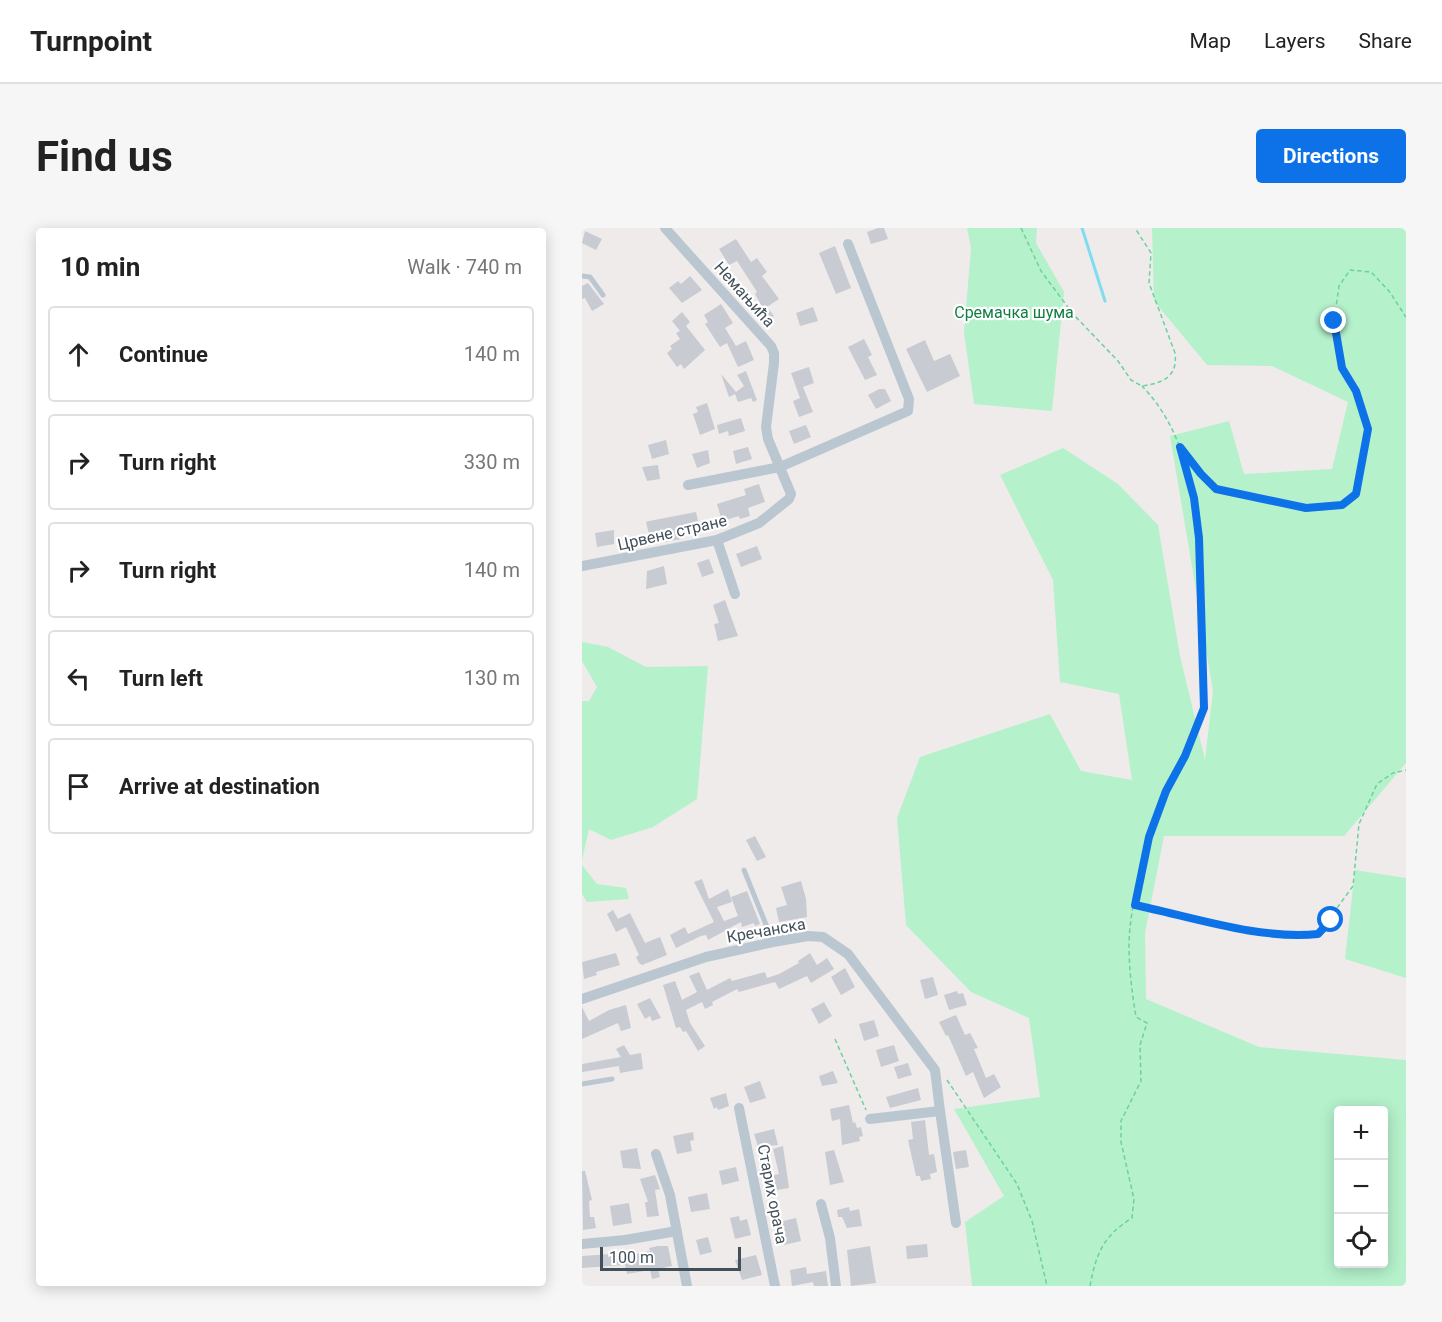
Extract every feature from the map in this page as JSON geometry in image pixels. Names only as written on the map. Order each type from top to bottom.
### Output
[{"type":"street","name":"Немањића","points":[[665,228],[771,346],[774,363],[766,427],[768,439],[791,494]]},
{"type":"street","points":[[688,485],[780,466],[908,411],[909,399],[848,244]]},
{"type":"street","name":"Црвене стране","points":[[582,566],[717,540],[759,524],[789,499],[791,494]]},
{"type":"street","points":[[717,540],[735,594]]},
{"type":"street","name":"Кречанска","points":[[582,999],[683,963],[773,942],[808,936],[823,937],[836,943],[848,954],[884,998],[936,1070]]},
{"type":"street","points":[[936,1070],[956,1223]]},
{"type":"street","name":"Старих орача","points":[[739,1108],[775,1286]]},
{"type":"street","points":[[870,1119],[940,1111]]},
{"type":"street","points":[[656,1154],[666,1179],[687,1286]]},
{"type":"street","points":[[821,1204],[830,1238],[836,1286]]},
{"type":"street","points":[[582,1244],[625,1240],[677,1231]]},
{"type":"lane","points":[[582,276],[590,278],[603,295]]},
{"type":"lane","points":[[744,870],[773,942]]},
{"type":"lane","points":[[582,1084],[612,1078]]},
{"type":"path","points":[[1021,228],[1041,271],[1067,306],[1118,361],[1131,380],[1142,386],[1162,411],[1180,447],[1194,498],[1199,538],[1204,708],[1185,756],[1166,791],[1149,837],[1129,943],[1136,1017],[1147,1023],[1140,1045],[1141,1081],[1121,1121],[1120,1142],[1134,1199],[1132,1218],[1113,1230],[1096,1257],[1090,1286]]},
{"type":"path","points":[[1135,228],[1151,253],[1149,283],[1175,353],[1176,364],[1174,372],[1167,379],[1142,386]]},
{"type":"path","points":[[1180,447],[1216,489],[1306,508],[1342,505],[1356,494],[1368,429],[1356,391],[1342,368],[1334,321],[1339,286],[1350,270],[1371,272],[1389,291],[1406,317]]},
{"type":"path","points":[[1135,905],[1269,933],[1297,936],[1318,934],[1353,886],[1359,824],[1377,784],[1393,772],[1406,770]]},
{"type":"path","points":[[835,1039],[870,1119]]},
{"type":"path","points":[[936,1070],[945,1077],[1017,1185],[1032,1221],[1047,1286]]},
{"type":"green space","name":"Сремачка шума","points":[[967,228],[1037,228],[1036,243],[1064,292],[1052,411],[974,404],[964,332],[971,248]]},
{"type":"green space","points":[[1152,228],[1406,228],[1406,763],[1344,836],[1164,836],[1145,933],[1146,999],[1259,1047],[1406,1060],[1406,1286],[972,1286],[965,1222],[1004,1196],[954,1109],[1040,1097],[1029,1018],[971,992],[906,925],[897,818],[920,757],[1050,714],[1081,771],[1132,780],[1119,694],[1060,682],[1053,580],[1000,475],[1063,448],[1118,484],[1158,525],[1180,656],[1205,760],[1213,691],[1170,436],[1229,421],[1244,474],[1332,469],[1348,402],[1272,366],[1207,365],[1154,301]]},
{"type":"green space","points":[[582,642],[608,647],[646,667],[708,666],[697,799],[653,827],[611,840],[589,829],[582,860],[582,701],[589,701],[597,687],[582,661]]},
{"type":"green space","points":[[582,865],[597,884],[626,888],[629,899],[587,902],[582,894]]},
{"type":"green space","points":[[1355,870],[1406,878],[1406,978],[1345,959]]},
{"type":"building","points":[[884,228],[888,239],[871,244],[867,232]]},
{"type":"building","points":[[585,231],[602,239],[596,250],[582,243]]},
{"type":"building","points":[[736,239],[751,262],[757,258],[767,272],[762,276],[779,299],[767,307],[774,316],[766,322],[759,313],[764,310],[755,294],[757,292],[737,261],[729,265],[719,249]]},
{"type":"building","points":[[835,246],[851,288],[836,294],[819,253]]},
{"type":"building","points":[[690,276],[702,290],[682,303],[669,288],[678,281],[681,284]]},
{"type":"building","points":[[588,283],[604,304],[592,311],[585,298],[582,299],[582,286]]},
{"type":"building","points":[[721,304],[733,323],[725,328],[736,346],[746,341],[754,360],[738,367],[727,343],[720,347],[705,324],[708,322],[704,315]]},
{"type":"building","points":[[813,307],[818,321],[800,326],[796,313]]},
{"type":"building","points":[[682,312],[690,322],[686,326],[705,350],[684,369],[681,364],[677,367],[667,353],[672,349],[670,346],[680,339],[676,333],[680,331],[672,321]]},
{"type":"building","points":[[864,339],[872,355],[868,357],[877,375],[865,380],[848,347]]},
{"type":"building","points":[[925,340],[934,361],[950,354],[960,376],[927,392],[906,349]]},
{"type":"building","points":[[809,367],[814,383],[803,387],[813,412],[799,417],[793,401],[800,398],[791,373]]},
{"type":"building","points":[[746,371],[757,400],[753,402],[751,398],[738,402],[735,394],[729,397],[721,374],[736,392],[744,386],[737,375]]},
{"type":"building","points":[[879,389],[885,389],[891,401],[876,409],[868,395]]},
{"type":"building","points":[[707,403],[715,429],[700,435],[693,414],[698,412],[696,407]]},
{"type":"building","points":[[741,418],[745,431],[729,436],[728,431],[719,434],[717,425]]},
{"type":"building","points":[[806,425],[811,437],[794,444],[789,431]]},
{"type":"building","points":[[666,440],[669,454],[652,459],[648,445]]},
{"type":"building","points":[[748,447],[752,459],[736,464],[733,451]]},
{"type":"building","points":[[708,450],[710,463],[697,468],[692,454]]},
{"type":"building","points":[[658,465],[660,479],[647,481],[642,467]]},
{"type":"building","points":[[759,484],[765,502],[748,508],[750,516],[740,519],[739,516],[722,521],[717,504],[746,495],[744,489]]},
{"type":"building","points":[[696,512],[699,526],[681,531],[681,539],[665,542],[663,531],[649,534],[646,522]]},
{"type":"building","points":[[614,530],[614,544],[597,547],[595,533]]},
{"type":"building","points":[[757,546],[762,559],[741,567],[736,554]]},
{"type":"building","points":[[709,559],[714,573],[702,577],[697,563]]},
{"type":"building","points":[[664,566],[667,584],[646,589],[647,571]]},
{"type":"building","points":[[725,600],[738,636],[718,641],[714,624],[719,623],[713,605]]},
{"type":"building","points":[[755,836],[766,857],[757,861],[746,840]]},
{"type":"building","points":[[702,879],[709,899],[728,889],[732,902],[717,907],[724,921],[738,916],[731,897],[747,891],[760,924],[755,926],[754,923],[742,927],[741,922],[708,940],[706,935],[701,936],[676,948],[670,935],[685,927],[688,934],[714,922],[694,882]]},
{"type":"building","points":[[801,881],[806,899],[807,917],[779,922],[776,908],[787,905],[781,887]]},
{"type":"building","points":[[613,910],[618,919],[630,913],[645,943],[660,937],[667,955],[642,965],[639,963],[636,957],[639,955],[626,927],[616,932],[607,914]]},
{"type":"building","points":[[616,953],[620,965],[596,972],[597,975],[584,979],[582,962]]},
{"type":"building","points":[[810,953],[817,965],[827,958],[834,969],[811,983],[807,976],[779,989],[775,982],[739,992],[737,989],[712,1002],[713,1005],[705,1009],[702,1002],[686,1010],[690,1023],[705,1046],[698,1051],[686,1031],[683,1032],[680,1027],[676,1028],[663,985],[675,981],[682,1000],[697,992],[689,976],[699,972],[707,990],[730,978],[732,981],[765,972],[767,978],[779,974],[799,963],[798,961]]},
{"type":"building","points":[[845,968],[855,987],[841,995],[831,977]]},
{"type":"building","points":[[933,977],[938,995],[925,999],[920,980]]},
{"type":"building","points":[[957,991],[958,994],[963,993],[967,1005],[949,1010],[944,995]]},
{"type":"building","points":[[650,998],[661,1018],[652,1021],[650,1016],[645,1019],[637,1004]]},
{"type":"building","points":[[824,1002],[832,1016],[819,1024],[811,1009]]},
{"type":"building","points":[[626,1005],[631,1028],[621,1031],[618,1023],[582,1039],[582,1007],[589,1021],[609,1010]]},
{"type":"building","points":[[956,1015],[965,1035],[970,1033],[978,1048],[974,1049],[986,1078],[994,1074],[1001,1087],[984,1098],[973,1072],[966,1076],[948,1035],[946,1036],[939,1022]]},
{"type":"building","points":[[874,1020],[879,1036],[864,1041],[859,1024]]},
{"type":"building","points":[[624,1045],[630,1055],[641,1053],[643,1069],[620,1073],[619,1066],[582,1072],[582,1064],[621,1057],[616,1049]]},
{"type":"building","points":[[894,1045],[899,1061],[881,1067],[876,1050]]},
{"type":"building","points":[[908,1063],[912,1075],[898,1079],[894,1067]]},
{"type":"building","points":[[833,1071],[838,1083],[822,1086],[819,1076]]},
{"type":"building","points":[[760,1081],[766,1098],[750,1103],[744,1087]]},
{"type":"building","points":[[918,1088],[921,1100],[890,1108],[886,1097]]},
{"type":"building","points":[[726,1093],[729,1106],[714,1109],[710,1098]]},
{"type":"building","points":[[849,1105],[853,1123],[855,1122],[857,1128],[861,1127],[863,1136],[859,1137],[860,1141],[842,1145],[840,1119],[832,1121],[830,1109]]},
{"type":"building","points":[[925,1120],[929,1155],[934,1154],[937,1172],[930,1174],[931,1179],[921,1181],[920,1176],[916,1176],[908,1140],[913,1139],[911,1122]]},
{"type":"building","points":[[774,1129],[778,1145],[758,1147],[754,1134]]},
{"type":"building","points":[[693,1132],[694,1140],[690,1141],[692,1151],[677,1154],[673,1136]]},
{"type":"building","points":[[783,1146],[789,1188],[771,1191],[768,1176],[779,1174],[773,1149]]},
{"type":"building","points":[[637,1148],[641,1169],[623,1168],[620,1151]]},
{"type":"building","points":[[834,1150],[844,1182],[830,1185],[825,1152]]},
{"type":"building","points":[[966,1150],[969,1167],[956,1169],[953,1152]]},
{"type":"building","points":[[736,1167],[739,1181],[722,1185],[719,1171]]},
{"type":"building","points":[[582,1171],[585,1171],[592,1200],[589,1201],[590,1217],[594,1217],[596,1228],[583,1230]]},
{"type":"building","points":[[655,1175],[660,1189],[655,1190],[659,1216],[647,1217],[645,1202],[648,1202],[640,1179]]},
{"type":"building","points":[[707,1193],[710,1209],[691,1212],[688,1197]]},
{"type":"building","points":[[629,1203],[632,1223],[613,1226],[610,1206]]},
{"type":"building","points":[[849,1207],[850,1211],[859,1209],[862,1226],[847,1228],[842,1217],[838,1217],[837,1210]]},
{"type":"building","points":[[739,1216],[740,1221],[747,1219],[751,1235],[735,1239],[730,1218]]},
{"type":"building","points":[[796,1218],[801,1241],[784,1245],[779,1222]]},
{"type":"building","points":[[708,1237],[712,1252],[700,1255],[696,1240]]},
{"type":"building","points":[[927,1244],[928,1257],[907,1259],[906,1246]]},
{"type":"building","points":[[668,1246],[672,1266],[658,1269],[660,1277],[652,1279],[650,1270],[627,1274],[625,1265],[582,1268],[582,1256],[611,1254],[611,1259],[650,1251],[649,1248]]},
{"type":"building","points":[[870,1246],[876,1283],[851,1286],[847,1250]]},
{"type":"building","points":[[756,1255],[762,1275],[742,1280],[735,1260]]},
{"type":"building","points":[[806,1267],[807,1274],[826,1271],[828,1286],[814,1286],[813,1282],[792,1286],[790,1270]]},
{"type":"waterway","points":[[1082,228],[1105,301]]},
{"type":"route","points":[[1331,920],[1318,934],[1297,936],[1269,933],[1135,905],[1149,837],[1166,791],[1185,756],[1204,708],[1199,538],[1194,498],[1180,447],[1216,489],[1306,508],[1342,505],[1356,494],[1368,429],[1356,391],[1342,368],[1334,321]]}]
